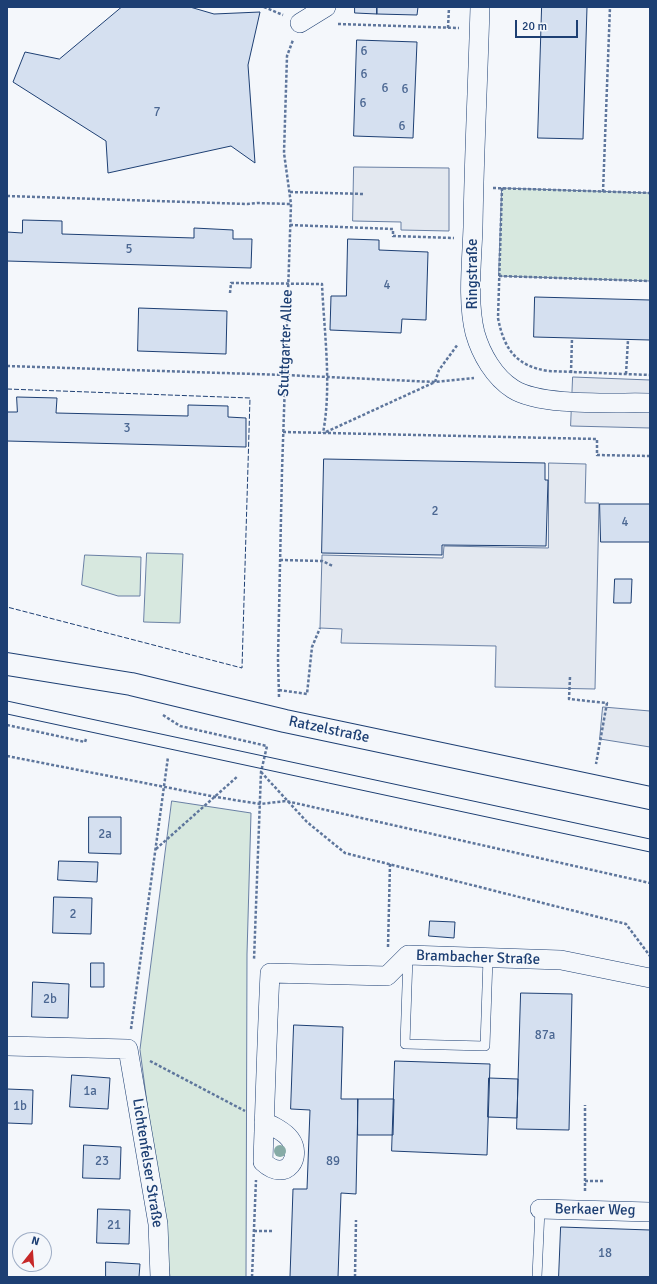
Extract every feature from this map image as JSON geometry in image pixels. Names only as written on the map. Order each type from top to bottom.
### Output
[{"type":"main road","name":"Ratzelstraße","points":[[7,664],[131,684],[285,721],[650,798]]},
{"type":"street","points":[[300,23],[326,7]]},
{"type":"street","name":"Ringstraße","points":[[480,7],[473,187],[472,312],[476,334],[488,362],[499,378],[522,394],[550,400],[650,403]]},
{"type":"street","name":"Brambacher Straße","points":[[387,976],[408,956],[561,960],[650,978]]},
{"type":"street","points":[[264,1122],[270,973],[387,976]]},
{"type":"street","points":[[7,1046],[128,1049]]},
{"type":"street","name":"Lichtenfelser Straße","points":[[128,1049],[158,1224],[160,1277]]},
{"type":"street","name":"Berkaer Weg","points":[[540,1209],[650,1212]]},
{"type":"lane","points":[[408,956],[405,1044],[485,1046],[488,958]]},
{"type":"lane","points":[[537,1277],[540,1209]]},
{"type":"path","points":[[448,28],[449,7]]},
{"type":"path","points":[[603,192],[610,7]]},
{"type":"path","points":[[300,23],[479,29]]},
{"type":"path","name":"Stuttgarter Allee","points":[[279,697],[278,659],[283,432],[291,204],[284,153],[287,56],[300,23]]},
{"type":"path","points":[[473,187],[650,193]]},
{"type":"path","points":[[502,188],[498,318],[500,333],[512,354],[523,364],[535,369],[571,373],[650,375]]},
{"type":"path","points":[[290,192],[364,194]]},
{"type":"path","points":[[7,196],[246,204],[291,204]]},
{"type":"path","points":[[290,225],[393,229],[393,236],[472,239]]},
{"type":"path","points":[[499,276],[650,281]]},
{"type":"path","points":[[230,293],[231,283],[322,284],[326,377],[326,417],[324,433]]},
{"type":"path","points":[[324,433],[435,382],[439,370],[458,344],[476,334]]},
{"type":"path","points":[[571,373],[572,338]]},
{"type":"path","points":[[626,374],[628,340]]},
{"type":"path","points":[[7,366],[285,375],[435,382],[475,378]]},
{"type":"path","points":[[283,432],[597,439],[597,455],[650,456]]},
{"type":"path","points":[[280,560],[322,561],[333,566]]},
{"type":"path","points":[[279,690],[306,694],[312,646],[320,628]]},
{"type":"path","points":[[570,677],[569,699],[607,703],[593,785]]},
{"type":"path","points":[[159,711],[180,726],[267,746],[261,772],[260,804]]},
{"type":"path","points":[[7,725],[85,742],[86,739]]},
{"type":"path","points":[[7,756],[216,797],[260,804],[286,801],[650,883]]},
{"type":"path","points":[[168,758],[128,1049],[264,1122]]},
{"type":"path","points":[[261,772],[286,801],[307,822],[345,853],[626,924],[650,956]]},
{"type":"path","points":[[155,849],[216,797],[238,776]]},
{"type":"path","points":[[387,976],[390,864]]},
{"type":"path","points":[[585,1105],[585,1210]]},
{"type":"path","points":[[585,1181],[604,1181]]},
{"type":"path","points":[[355,1277],[356,1220]]},
{"type":"path","points":[[254,1231],[273,1231]]},
{"type":"shaded area","points":[[354,167],[449,168],[449,231],[401,230],[401,222],[353,221]]},
{"type":"shaded area","points":[[502,188],[650,193],[650,281],[499,276]]},
{"type":"shaded area","points":[[573,377],[650,380],[650,428],[571,426]]},
{"type":"shaded area","points":[[549,463],[586,464],[585,503],[599,503],[595,689],[495,687],[496,646],[341,643],[342,629],[320,628],[322,555],[443,558],[444,546],[548,548]]},
{"type":"shaded area","points":[[147,553],[183,554],[180,623],[144,622]]},
{"type":"shaded area","points":[[85,555],[141,557],[140,596],[118,596],[82,585]]},
{"type":"shaded area","points":[[603,707],[650,711],[650,747],[600,739]]},
{"type":"shaded area","points":[[172,801],[251,813],[247,954],[246,1277],[170,1277],[140,1050]]},
{"type":"building","points":[[122,7],[190,7],[214,14],[260,12],[248,65],[255,163],[231,146],[108,173],[106,141],[13,82],[25,52],[59,59]]},
{"type":"building","points":[[355,7],[377,7],[377,14],[355,13]]},
{"type":"building","points":[[377,7],[418,7],[417,15],[377,14]]},
{"type":"building","points":[[542,7],[587,7],[583,139],[538,138]]},
{"type":"building","points":[[357,40],[417,42],[413,138],[354,136]]},
{"type":"building","points":[[23,220],[62,221],[62,234],[194,238],[194,228],[233,230],[233,239],[252,239],[251,268],[7,261],[7,232],[22,233]]},
{"type":"building","points":[[348,239],[379,240],[379,250],[428,252],[426,320],[402,319],[401,333],[330,330],[331,296],[346,296]]},
{"type":"building","points":[[535,297],[650,300],[650,340],[534,337]]},
{"type":"building","points":[[139,308],[227,311],[226,354],[138,351]]},
{"type":"building","points":[[17,397],[57,398],[56,413],[188,416],[188,405],[228,406],[228,417],[246,418],[246,447],[7,441],[7,412],[17,412]]},
{"type":"building","points":[[324,459],[545,463],[545,480],[548,480],[546,546],[442,545],[442,555],[322,553]]},
{"type":"building","points":[[600,504],[650,504],[650,542],[601,542]]},
{"type":"building","points":[[615,579],[632,579],[631,603],[614,603]]},
{"type":"building","points":[[89,817],[121,817],[121,854],[89,853]]},
{"type":"building","points":[[59,861],[98,862],[97,882],[58,880]]},
{"type":"building","points":[[54,897],[92,898],[91,934],[53,933]]},
{"type":"building","points":[[430,921],[455,922],[454,938],[429,936]]},
{"type":"building","points":[[91,963],[104,963],[104,987],[91,987]]},
{"type":"building","points":[[33,982],[69,984],[68,1018],[32,1017]]},
{"type":"building","points":[[521,993],[572,994],[569,1130],[517,1129]]},
{"type":"building","points":[[294,1025],[343,1027],[341,1099],[358,1099],[356,1194],[341,1193],[338,1277],[290,1277],[293,1189],[307,1189],[310,1110],[291,1109]]},
{"type":"building","points":[[395,1061],[490,1064],[487,1155],[392,1151]]},
{"type":"building","points":[[72,1075],[110,1078],[108,1109],[70,1107]]},
{"type":"building","points":[[489,1078],[518,1079],[517,1118],[488,1117]]},
{"type":"building","points":[[7,1089],[33,1090],[32,1124],[7,1123]]},
{"type":"building","points":[[358,1099],[394,1099],[393,1135],[358,1135]]},
{"type":"building","points":[[84,1145],[121,1147],[120,1179],[83,1178]]},
{"type":"building","points":[[98,1209],[130,1210],[129,1244],[97,1243]]},
{"type":"building","points":[[561,1227],[650,1230],[650,1277],[559,1277]]},
{"type":"building","points":[[106,1262],[140,1264],[139,1277],[106,1277]]},
{"type":"tram line","points":[[7,701],[650,839]]},
{"type":"tram line","points":[[7,714],[650,852]]},
{"type":"fence","points":[[7,389],[250,398],[242,668],[7,607]]}]
